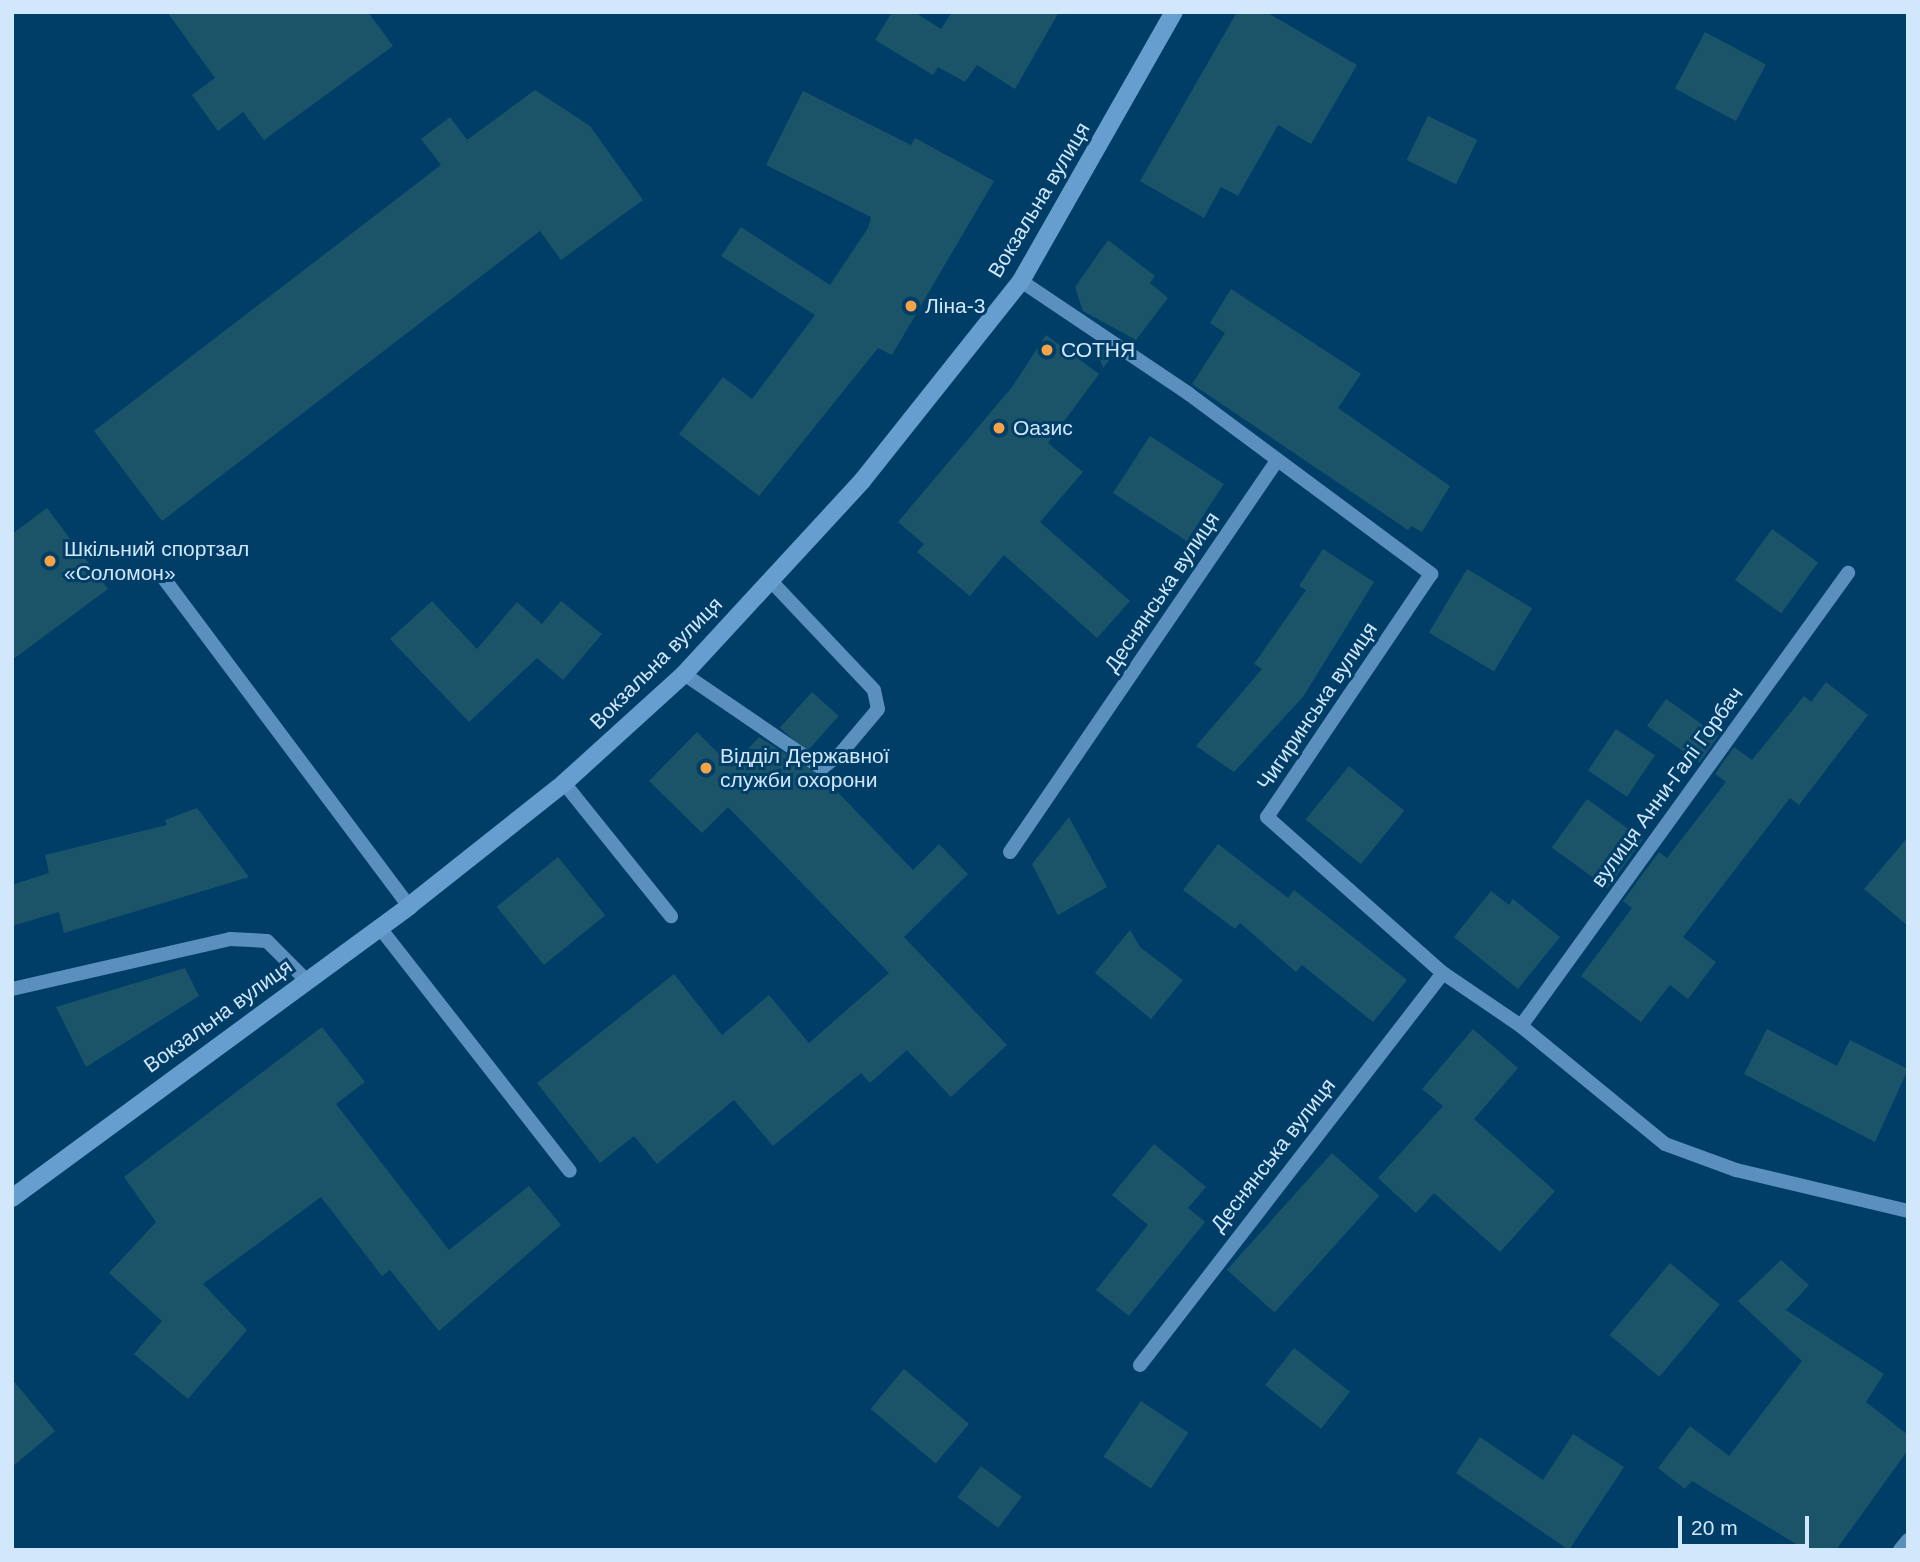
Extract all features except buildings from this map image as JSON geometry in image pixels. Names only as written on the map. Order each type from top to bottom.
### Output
[{"type":"main road","name":"Вокзальна вулиця","points":[[12,1198],[409,906],[564,783],[684,674],[862,481],[1021,281],[1174,12]]},
{"type":"street","name":"Чигиринська вулиця","points":[[1021,281],[1277,460],[1431,574],[1267,817],[1443,973],[1521,1026],[1665,1144],[1736,1170],[1908,1211]]},
{"type":"street","name":"Деснянська вулиця","points":[[1010,852],[1277,460]]},
{"type":"street","name":"вулиця Анни-Галі Горбач","points":[[1521,1026],[1848,573]]},
{"type":"street","points":[[162,576],[409,906]]},
{"type":"street","points":[[684,674],[822,768],[841,753],[878,709],[874,691],[770,580]]},
{"type":"street","points":[[564,783],[671,916]]},
{"type":"street","points":[[380,928],[570,1171]]},
{"type":"street","points":[[12,989],[230,939],[267,941],[306,980]]},
{"type":"street","name":"Деснянська вулиця","points":[[1140,1365],[1443,973]]},
{"type":"street","points":[[1900,1550],[1908,1540]]},
{"type":"place","name":"Ліна-3","points":[[911,306]]},
{"type":"place","name":"СОТНЯ","points":[[1047,350]]},
{"type":"place","name":"Оазис","points":[[999,428]]},
{"type":"place","name":"Шкільний спортзал «Соломон»","points":[[50,561]]},
{"type":"place","name":"Відділ Державної служби охорони","points":[[706,768]]}]
